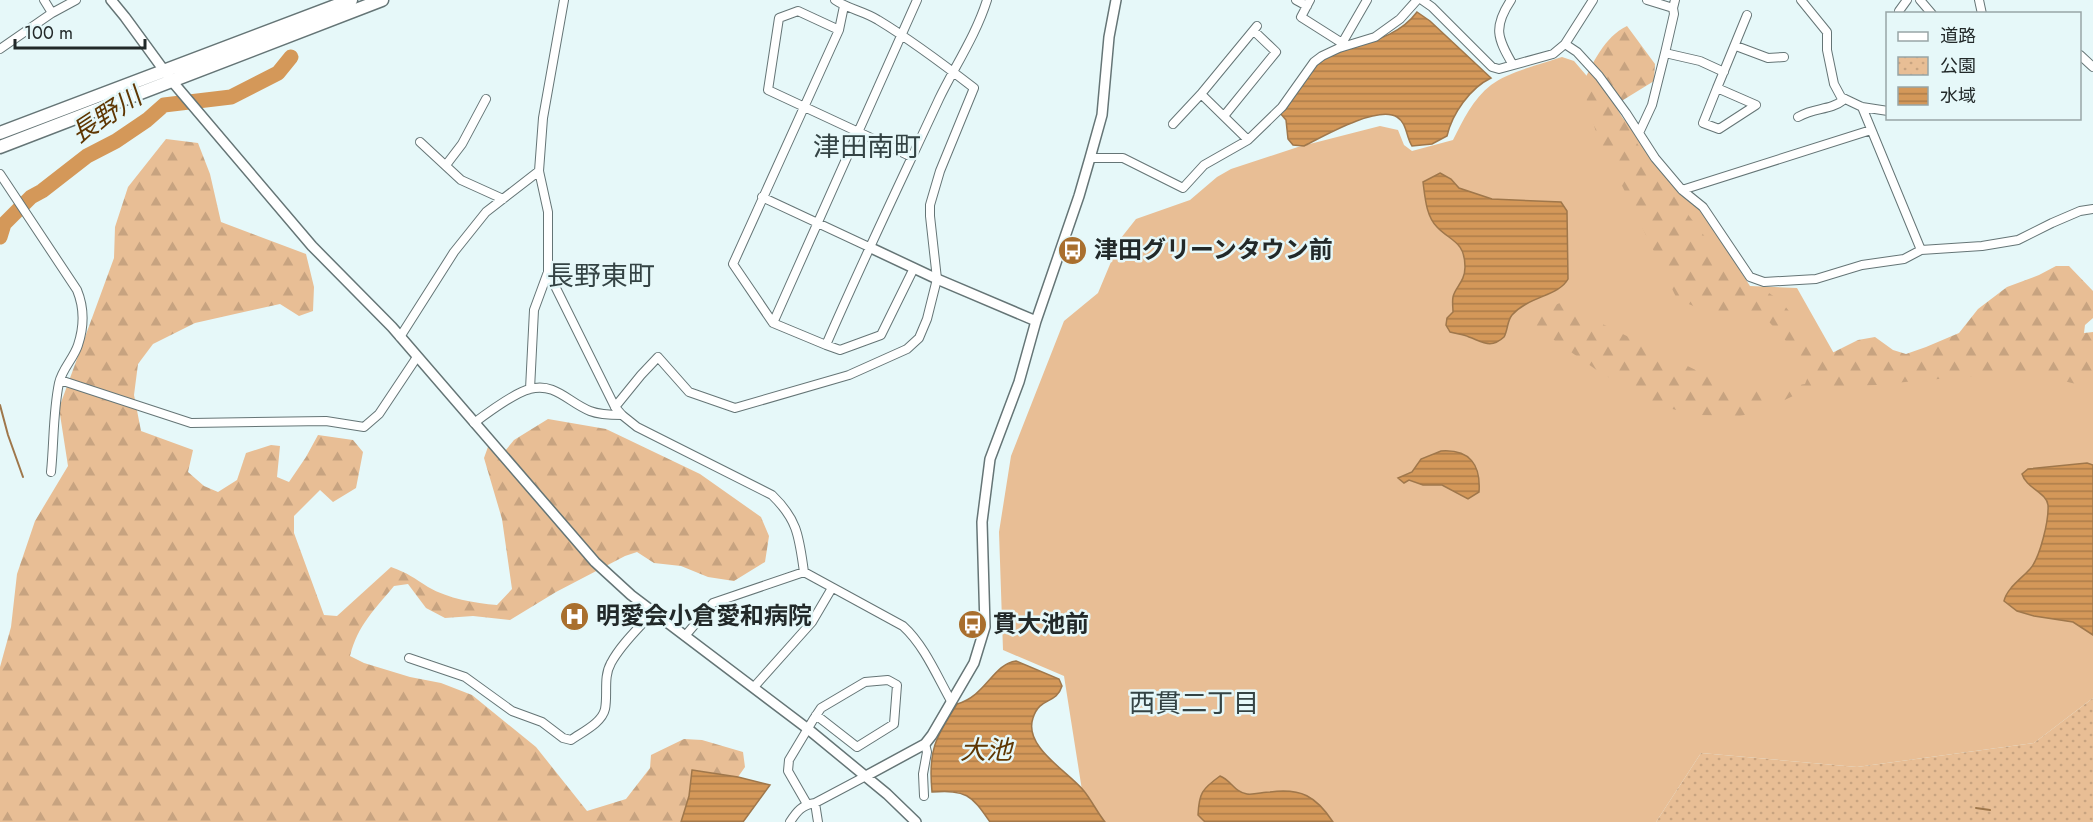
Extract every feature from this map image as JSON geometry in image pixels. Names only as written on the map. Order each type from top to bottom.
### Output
[{"type":"main road","points":[[0,147],[351,0]]},
{"type":"main road","points":[[0,133],[382,0]]},
{"type":"street","points":[[44,0],[52,13]]},
{"type":"street","points":[[0,49],[52,13],[76,0]]},
{"type":"street","points":[[111,0],[168,75],[312,246],[400,337],[595,562],[653,612],[808,729],[909,813],[916,822]]},
{"type":"street","points":[[530,388],[534,310],[548,272],[548,212],[539,171],[543,118],[564,0]]},
{"type":"street","points":[[615,407],[640,375],[658,357],[689,392],[735,408],[849,375],[907,349],[919,338],[927,319],[937,279],[930,205],[940,171],[974,88],[876,18],[844,6],[835,0]]},
{"type":"street","points":[[773,323],[917,0]]},
{"type":"street","points":[[826,345],[869,247],[952,71],[981,18],[987,0]]},
{"type":"street","points":[[789,822],[797,811],[925,744],[974,663],[985,627],[982,522],[990,459],[1019,382],[1036,321],[1061,251],[1102,115],[1107,58],[1116,0]]},
{"type":"street","points":[[1296,0],[1309,3],[1300,16],[1341,45]]},
{"type":"street","points":[[1341,45],[1367,0]]},
{"type":"street","points":[[1090,158],[1123,158],[1183,188],[1204,165],[1248,140],[1282,107],[1314,62],[1341,45],[1375,38],[1400,19],[1417,0]]},
{"type":"street","points":[[1422,0],[1432,7],[1492,67],[1499,69],[1553,54],[1565,44],[1593,0]]},
{"type":"street","points":[[1639,134],[1652,105],[1674,14],[1674,4],[1647,0]]},
{"type":"street","points":[[1801,0],[1827,32],[1827,50],[1834,84],[1841,97],[1863,106],[1886,111]]},
{"type":"street","points":[[1899,10],[1907,0]]},
{"type":"street","points":[[1920,0],[1930,12]]},
{"type":"street","points":[[1508,1],[1498,29],[1504,50],[1513,65]]},
{"type":"street","points":[[844,6],[839,30],[732,264],[773,323],[840,350],[881,335],[914,268]]},
{"type":"street","points":[[839,30],[798,11],[779,18],[768,90],[912,157]]},
{"type":"street","points":[[1717,88],[1755,105],[1719,129],[1703,123],[1717,88],[1736,46],[1747,15]]},
{"type":"street","points":[[1173,124],[1256,29],[1276,52],[1224,116]]},
{"type":"street","points":[[1565,44],[1577,52],[1599,76],[1655,158],[1682,190],[1703,207],[1750,277],[1757,281],[1816,279],[1862,265],[1904,258],[1921,250],[1982,246],[2018,240],[2080,211],[2093,209]]},
{"type":"street","points":[[1736,46],[1768,58],[1784,57]]},
{"type":"street","points":[[1665,53],[1700,61],[1724,72]]},
{"type":"street","points":[[2081,57],[2093,67]]},
{"type":"street","points":[[1201,94],[1248,140]]},
{"type":"street","points":[[446,165],[462,144],[486,99]]},
{"type":"street","points":[[1798,117],[1810,110],[1834,107],[1845,99]]},
{"type":"street","points":[[1863,106],[1921,250]]},
{"type":"street","points":[[1682,190],[1871,130]]},
{"type":"street","points":[[420,142],[461,180],[502,199]]},
{"type":"street","points":[[400,337],[454,252],[486,212],[539,171]]},
{"type":"street","points":[[0,174],[77,290],[83,311],[78,346],[60,380],[53,427],[54,446],[51,472]]},
{"type":"street","points":[[762,197],[937,279],[1036,321]]},
{"type":"street","points":[[548,272],[615,407],[637,427],[772,495],[786,509],[798,535],[804,572]]},
{"type":"street","points":[[60,380],[190,423],[326,421],[364,427],[379,414],[417,357]]},
{"type":"street","points":[[474,423],[496,407],[530,388],[552,389],[590,411],[622,415]]},
{"type":"street","points":[[685,636],[713,603],[804,572],[894,620],[911,633],[951,701]]},
{"type":"street","points":[[754,687],[812,622],[832,588]]},
{"type":"street","points":[[409,658],[465,677],[512,711],[542,722],[563,738],[571,740],[593,725],[605,711],[606,684],[610,664],[653,612]]},
{"type":"street","points":[[816,716],[857,747],[894,724],[897,685],[888,680],[865,682],[821,708],[816,716],[789,760],[788,771],[811,803],[818,822]]},
{"type":"street","points":[[924,796],[923,774],[927,753],[925,744]]},
{"type":"green space","points":[[1627,26],[1655,64],[1654,81],[1615,105],[1648,162],[1712,246],[1733,284],[1769,293],[1782,302],[1824,357],[1858,340],[1875,337],[1893,350],[1906,354],[1926,347],[1959,333],[1978,309],[2007,287],[2056,266],[2069,266],[2093,291],[2093,318],[2085,325],[2084,333],[2093,332],[2093,388],[2030,373],[1924,380],[1829,387],[1793,396],[1762,411],[1740,416],[1697,415],[1656,405],[1598,371],[1531,324],[1536,312],[1560,303],[1728,386],[1768,390],[1805,384],[1812,367],[1763,315],[1705,311],[1677,299],[1596,132],[1582,85],[1606,44]]},
{"type":"green space","points":[[1562,57],[1574,61],[1639,137],[1658,169],[1701,209],[1750,286],[1797,288],[1845,373],[2093,372],[2093,698],[2034,743],[1857,767],[1701,753],[1656,822],[1087,822],[1064,676],[1003,650],[999,532],[1011,456],[1064,321],[1098,293],[1121,238],[1136,219],[1190,200],[1217,177],[1231,169],[1298,147],[1380,126],[1398,130],[1404,145],[1412,151],[1453,140],[1474,103],[1491,85],[1515,72]]},
{"type":"green space","points":[[166,139],[198,143],[210,174],[221,222],[306,254],[314,287],[313,311],[299,316],[280,304],[195,323],[153,344],[138,364],[134,395],[141,431],[193,450],[188,472],[204,486],[218,492],[237,480],[246,453],[271,445],[280,446],[277,477],[289,482],[318,435],[353,440],[363,452],[356,488],[333,502],[320,490],[294,516],[294,533],[324,615],[337,616],[391,567],[444,595],[471,602],[497,605],[512,589],[502,519],[484,458],[489,444],[505,451],[514,440],[548,419],[606,429],[700,474],[761,517],[769,536],[765,562],[734,581],[708,577],[681,566],[654,563],[637,552],[556,592],[510,620],[473,616],[445,618],[426,608],[408,584],[394,586],[362,627],[350,656],[364,663],[410,677],[441,683],[472,695],[536,747],[587,811],[626,799],[650,768],[651,755],[684,739],[702,740],[743,752],[745,767],[738,777],[692,770],[689,796],[681,822],[0,822],[0,667],[11,627],[17,574],[35,521],[68,466],[59,408],[114,258],[115,227],[128,187]]},
{"type":"green space","points":[[2093,698],[2093,822],[1656,822],[1701,753],[1857,767],[2034,743]]},
{"type":"water","points":[[1417,12],[1430,21],[1491,78],[1476,88],[1463,102],[1453,119],[1447,136],[1432,144],[1412,146],[1403,123],[1397,117],[1388,114],[1377,115],[1350,124],[1304,146],[1293,145],[1288,139],[1286,120],[1280,113],[1285,110],[1311,71],[1331,55],[1394,32]]},
{"type":"water","points":[[1440,173],[1451,179],[1459,188],[1492,199],[1561,202],[1567,211],[1568,279],[1558,289],[1527,304],[1512,315],[1504,337],[1495,343],[1491,344],[1450,332],[1446,325],[1447,318],[1453,312],[1453,297],[1463,277],[1465,267],[1460,247],[1433,223],[1427,206],[1423,182]]},
{"type":"water","points":[[1441,451],[1459,453],[1472,461],[1478,474],[1479,492],[1468,499],[1442,485],[1423,485],[1409,480],[1404,483],[1398,478],[1412,472],[1421,459]]},
{"type":"water","points":[[2087,463],[2093,465],[2093,635],[2073,622],[2017,611],[2004,601],[2011,588],[2034,564],[2047,520],[2047,501],[2024,479],[2022,474],[2028,469]]},
{"type":"water","name":"大池","points":[[1016,661],[1059,679],[1062,686],[1059,692],[1040,706],[1033,718],[1032,729],[1035,739],[1049,758],[1084,791],[1105,822],[990,822],[978,805],[967,796],[953,792],[932,792],[932,755],[938,736],[957,704],[975,694],[1001,668]]},
{"type":"water","points":[[692,770],[738,777],[770,785],[743,822],[681,822],[689,796]]},
{"type":"water","points":[[1220,776],[1239,791],[1247,794],[1291,791],[1307,796],[1327,813],[1333,822],[1205,822],[1198,815],[1199,801],[1205,788]]},
{"type":"waterway","name":"長野川","points":[[0,237],[4,224],[31,197],[87,156],[116,141],[147,120],[164,105],[231,97],[278,73],[291,57]]},
{"type":"waterway","points":[[0,405],[23,477]]},
{"type":"waterway","points":[[1976,808],[1990,810]]},
{"type":"place","name":"津田グリーンタウン前","points":[[1073,250]]},
{"type":"place","name":"明愛会小倉愛和病院","points":[[575,616]]},
{"type":"place","name":"貫大池前","points":[[972,624]]},
{"type":"district","name":"津田南町","points":[[867,147]]},
{"type":"district","name":"長野東町","points":[[601,276]]},
{"type":"district","name":"西貫二丁目","points":[[1194,703]]}]
